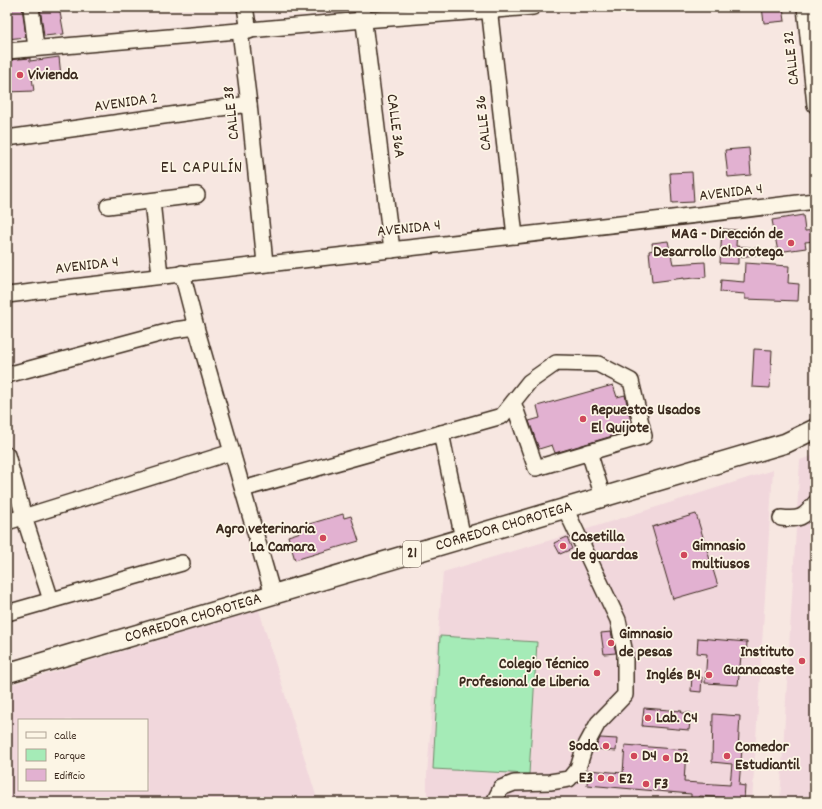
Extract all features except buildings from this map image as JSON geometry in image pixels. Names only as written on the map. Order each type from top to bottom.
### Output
[{"type":"main road","name":"CORREDOR CHOROTEGA","points":[[7,673],[786,443],[815,429]]},
{"type":"street","points":[[31,7],[36,48]]},
{"type":"street","name":"CALLE 38","points":[[245,7],[244,31],[249,104],[265,263]]},
{"type":"street","points":[[7,51],[244,31],[363,13],[533,7]]},
{"type":"street","name":"CALLE 32","points":[[805,7],[815,105]]},
{"type":"street","name":"CALLE 36","points":[[489,9],[515,236]]},
{"type":"street","name":"CALLE 36A","points":[[363,13],[392,250]]},
{"type":"street","name":"AVENIDA 2","points":[[7,138],[249,104]]},
{"type":"street","points":[[108,206],[197,195]]},
{"type":"street","points":[[152,200],[160,276]]},
{"type":"street","name":"AVENIDA 4","points":[[7,295],[265,263],[618,225],[815,201]]},
{"type":"street","points":[[182,273],[196,328],[273,595]]},
{"type":"street","points":[[7,375],[174,330],[196,328]]},
{"type":"street","points":[[243,489],[502,416],[528,382],[556,363],[598,364],[630,381],[644,436],[536,468],[513,402]]},
{"type":"street","points":[[441,434],[463,539]]},
{"type":"street","points":[[7,522],[232,452]]},
{"type":"street","points":[[589,452],[604,497]]},
{"type":"street","points":[[7,455],[24,517],[51,600]]},
{"type":"street","points":[[781,518],[796,520],[808,513],[815,503]]},
{"type":"street","points":[[494,802],[501,788],[514,783],[550,782],[568,779],[578,768],[584,749],[598,723],[625,695],[625,653],[618,620],[565,508]]},
{"type":"street","points":[[7,613],[182,563]]},
{"type":"shaded area","name":"Instituto Guanacaste","points":[[815,455],[815,802],[780,802],[800,460]]},
{"type":"shaded area","name":"Colegio Técnico Profesional de Liberia","points":[[773,470],[752,802],[427,802],[427,774],[443,572],[581,531]]},
{"type":"shaded area","points":[[259,610],[318,802],[7,802],[7,686]]},
{"type":"green space","points":[[440,636],[537,642],[529,774],[433,769]]},
{"type":"place","name":"Vivienda","points":[[20,75]]},
{"type":"place","name":"MAG - Dirección de Desarrollo Chorotega","points":[[791,243]]},
{"type":"place","name":"Repuestos Usados El Quijote","points":[[583,419]]},
{"type":"place","name":"Agro veterinaria La Camara","points":[[323,538]]},
{"type":"place","name":"Casetilla de guardas","points":[[563,546]]},
{"type":"place","name":"Gimnasio multiusos","points":[[684,555]]},
{"type":"place","name":"Gimnasio de pesas","points":[[611,643]]},
{"type":"place","name":"Instituto Guanacaste","points":[[802,661]]},
{"type":"place","name":"Colegio Técnico Profesional de Liberia","points":[[597,673]]},
{"type":"place","name":"Inglés B4","points":[[709,675]]},
{"type":"place","name":"Lab. C4","points":[[648,718]]},
{"type":"place","name":"Soda","points":[[606,746]]},
{"type":"place","name":"D4","points":[[634,756]]},
{"type":"place","name":"Comedor Estudiantil","points":[[727,756]]},
{"type":"place","name":"D2","points":[[666,758]]},
{"type":"place","name":"E3","points":[[601,778]]},
{"type":"place","name":"E2","points":[[611,779]]},
{"type":"place","name":"F3","points":[[646,784]]},
{"type":"district","name":"EL CAPULÍN","points":[[202,169]]}]
